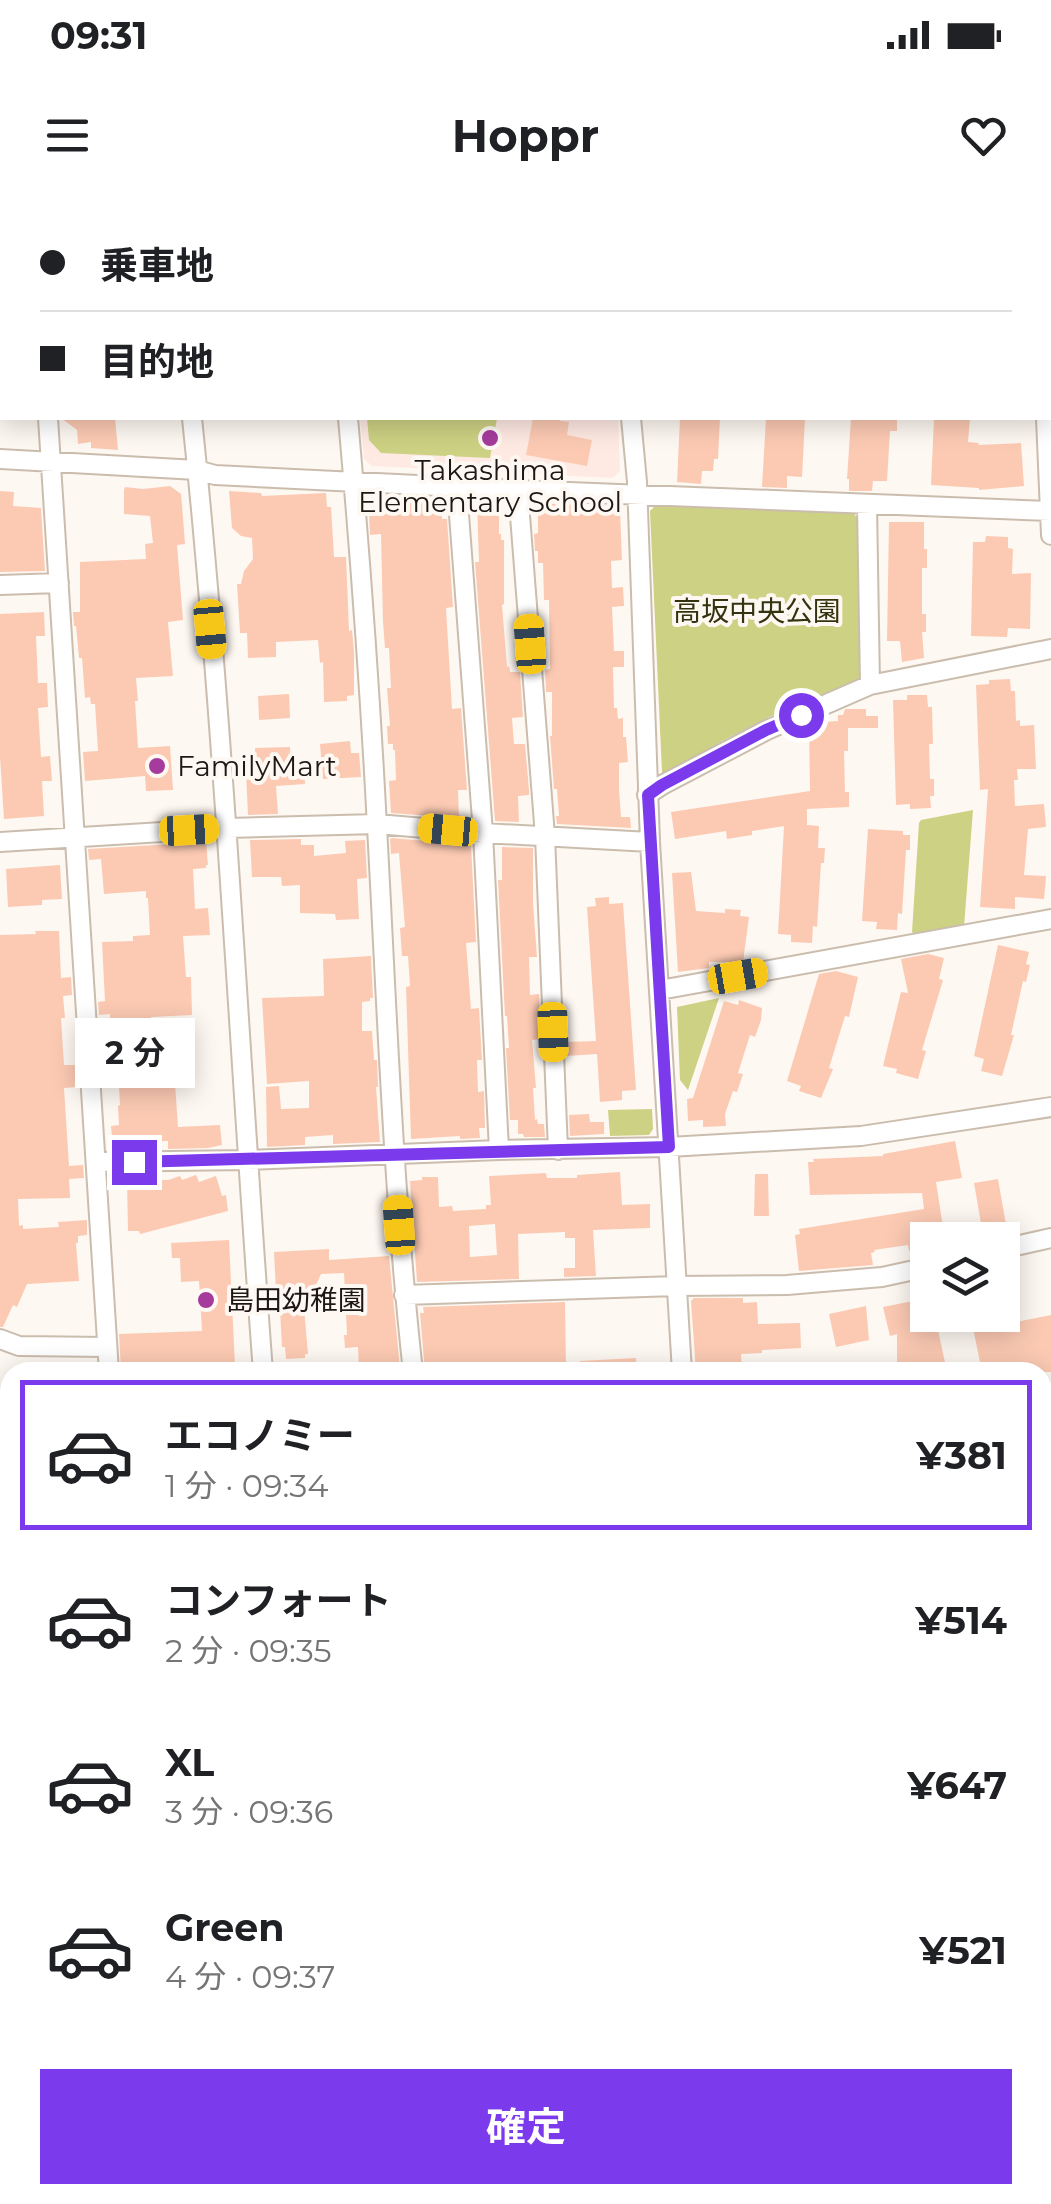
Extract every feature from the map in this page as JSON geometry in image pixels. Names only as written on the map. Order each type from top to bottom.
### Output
[{"type":"street","points":[[48,420],[108,1362]]},
{"type":"street","points":[[192,420],[227,828],[262,1362]]},
{"type":"street","points":[[348,420],[377,824],[394,1154],[412,1362]]},
{"type":"street","points":[[632,420],[650,842],[681,1362]]},
{"type":"street","points":[[1046,420],[1051,535]]},
{"type":"street","points":[[0,459],[457,488],[1050,511]]},
{"type":"street","points":[[457,488],[483,834],[499,1150]]},
{"type":"street","points":[[518,490],[545,836],[558,1150]]},
{"type":"street","points":[[866,505],[870,686]]},
{"type":"street","points":[[0,585],[59,583]]},
{"type":"street","points":[[648,795],[766,730],[870,686],[1051,649]]},
{"type":"street","points":[[0,842],[227,828],[377,824],[483,834],[650,842]]},
{"type":"street","points":[[660,990],[1051,919]]},
{"type":"street","points":[[96,1162],[669,1147],[861,1136],[1051,1107]]},
{"type":"street","points":[[1020,1245],[1051,1238]]},
{"type":"street","points":[[404,1296],[787,1285],[910,1271]]},
{"type":"street","points":[[0,1340],[19,1346],[107,1347]]},
{"type":"shaded area","name":"Takashima Elementary School","points":[[360,420],[618,420],[620,471],[613,478],[372,466],[364,459]]},
{"type":"green space","points":[[367,420],[497,420],[490,458],[381,453],[369,440]]},
{"type":"green space","name":"高坂中央公園","points":[[657,504],[851,510],[858,519],[862,674],[855,683],[781,711],[722,741],[668,775],[662,772],[650,511]]},
{"type":"green space","points":[[973,810],[964,927],[916,935],[912,932],[919,823]]},
{"type":"green space","points":[[719,998],[688,1090],[680,1080],[677,1007]]},
{"type":"green space","points":[[652,1109],[653,1129],[649,1135],[610,1136],[608,1110]]},
{"type":"building","points":[[64,420],[115,420],[118,450],[91,448],[91,442],[78,444],[77,430]]},
{"type":"building","points":[[533,420],[569,422],[567,435],[592,440],[587,466],[526,455]]},
{"type":"building","points":[[680,420],[720,420],[718,459],[714,459],[713,471],[702,471],[701,484],[677,482]]},
{"type":"building","points":[[766,420],[805,420],[802,477],[787,476],[787,488],[762,487]]},
{"type":"building","points":[[851,420],[897,420],[897,431],[890,431],[887,481],[873,481],[872,491],[849,491]]},
{"type":"building","points":[[934,420],[970,420],[968,442],[978,445],[1021,443],[1024,486],[979,490],[931,485]]},
{"type":"building","points":[[170,486],[181,494],[185,544],[177,545],[183,620],[168,622],[173,676],[136,678],[135,701],[138,748],[170,746],[173,790],[146,791],[145,776],[85,781],[83,752],[98,751],[95,704],[91,704],[90,697],[85,698],[82,658],[74,626],[73,612],[80,612],[80,562],[146,559],[145,544],[153,543],[150,516],[124,514],[124,490]]},
{"type":"building","points":[[0,491],[14,492],[13,506],[41,508],[45,571],[0,572]]},
{"type":"building","points":[[229,491],[262,496],[326,493],[327,507],[331,507],[334,557],[346,557],[349,631],[352,630],[354,651],[354,695],[347,696],[347,701],[324,702],[318,640],[276,642],[276,657],[248,658],[247,633],[240,633],[237,584],[241,584],[253,559],[252,538],[241,536],[232,528]]},
{"type":"building","points":[[372,495],[414,497],[414,503],[441,501],[442,519],[447,519],[453,607],[446,608],[452,709],[461,708],[467,790],[458,790],[459,818],[391,813],[389,781],[396,780],[395,750],[393,744],[388,744],[387,726],[387,688],[391,688],[389,648],[385,648],[383,622],[381,534],[370,535]]},
{"type":"building","points":[[477,502],[499,502],[499,534],[504,540],[502,605],[507,667],[510,672],[520,672],[523,717],[512,718],[514,744],[525,744],[529,790],[529,795],[518,796],[519,822],[495,821],[475,562],[479,562]]},
{"type":"building","points":[[538,503],[620,510],[622,560],[611,561],[612,588],[623,587],[624,606],[612,607],[614,651],[624,651],[624,667],[613,667],[614,708],[618,719],[623,718],[628,762],[619,763],[621,817],[630,817],[631,828],[557,824],[550,736],[552,692],[546,692],[545,670],[550,669],[549,600],[544,600],[543,563],[538,563],[535,551]]},
{"type":"building","points":[[889,522],[924,522],[927,549],[927,568],[922,568],[924,658],[902,662],[900,641],[887,641]]},
{"type":"building","points":[[986,536],[1008,537],[1008,548],[1013,549],[1012,574],[1031,573],[1030,629],[1008,628],[1007,637],[971,636],[973,542],[985,542]]},
{"type":"building","points":[[44,612],[45,636],[36,636],[38,683],[47,683],[48,707],[38,708],[41,757],[50,756],[52,781],[42,781],[44,816],[4,819],[0,614]]},
{"type":"building","points":[[1010,679],[1011,691],[1015,691],[1016,721],[1020,720],[1020,726],[1034,725],[1036,769],[1017,769],[1015,806],[1044,804],[1046,827],[1028,829],[1024,875],[1046,876],[1044,899],[1015,897],[1015,909],[980,907],[988,789],[980,790],[976,685]]},
{"type":"building","points":[[289,694],[290,718],[259,720],[258,696]]},
{"type":"building","points":[[907,695],[927,695],[928,707],[932,707],[931,808],[896,805],[893,700],[907,700]]},
{"type":"building","points":[[845,709],[866,709],[866,716],[878,716],[878,728],[848,728],[848,751],[844,751],[849,807],[807,809],[807,825],[819,826],[818,848],[825,848],[817,927],[813,926],[812,943],[791,942],[791,935],[778,934],[784,826],[727,839],[726,831],[675,839],[671,812],[810,791],[809,727],[838,721],[838,715],[843,715]]},
{"type":"building","points":[[350,741],[351,753],[359,753],[361,777],[323,779],[320,744]]},
{"type":"building","points":[[290,747],[291,770],[304,769],[305,784],[276,786],[278,814],[248,815],[246,772],[256,772],[255,748]]},
{"type":"building","points":[[868,829],[910,835],[897,930],[876,929],[877,922],[862,921]]},
{"type":"building","points":[[392,838],[471,845],[476,942],[466,943],[471,1009],[479,1008],[482,1060],[477,1060],[478,1092],[484,1091],[485,1128],[479,1128],[480,1138],[411,1139],[406,987],[410,986],[408,956],[402,956],[400,928],[405,927],[399,853],[391,854]]},
{"type":"building","points":[[301,839],[301,845],[314,845],[314,856],[346,853],[345,841],[365,840],[367,878],[357,879],[359,919],[336,920],[335,914],[300,913],[300,885],[282,886],[281,877],[252,877],[250,840]]},
{"type":"building","points":[[206,842],[208,865],[193,869],[195,909],[208,908],[210,935],[183,936],[186,977],[191,977],[192,1015],[151,1017],[154,1085],[175,1083],[178,1127],[220,1125],[222,1145],[168,1149],[168,1141],[138,1142],[139,1149],[113,1149],[111,1126],[119,1125],[119,1087],[123,1087],[121,1061],[110,1058],[110,1014],[99,1015],[98,1002],[105,1001],[102,942],[133,941],[133,936],[150,935],[148,898],[146,891],[104,894],[101,859],[89,860],[88,849]]},
{"type":"building","points":[[502,847],[533,848],[537,957],[529,957],[530,995],[539,994],[541,1039],[532,1040],[533,1088],[535,1120],[544,1124],[545,1137],[524,1137],[518,1134],[518,1120],[510,1120],[498,880],[502,880]]},
{"type":"building","points":[[60,865],[62,899],[42,900],[42,905],[8,907],[6,869]]},
{"type":"building","points":[[691,872],[696,911],[741,910],[740,916],[749,917],[743,962],[709,962],[709,968],[678,972],[672,873]]},
{"type":"building","points":[[609,897],[609,904],[623,903],[636,1090],[622,1091],[622,1100],[600,1102],[597,1054],[567,1056],[566,1042],[596,1041],[587,907],[596,906],[595,898]]},
{"type":"building","points":[[35,931],[59,931],[61,978],[71,977],[72,995],[63,996],[65,1018],[61,1018],[64,1065],[77,1065],[78,1087],[64,1088],[69,1166],[83,1165],[84,1178],[69,1179],[70,1198],[18,1199],[19,1226],[59,1227],[58,1222],[87,1220],[87,1235],[78,1236],[76,1243],[79,1281],[27,1284],[17,1307],[13,1305],[0,1327],[0,935],[36,934]]},
{"type":"building","points":[[998,945],[1029,952],[1026,964],[1030,965],[1002,1076],[981,1071],[984,1059],[974,1056]]},
{"type":"building","points":[[928,954],[944,958],[939,979],[943,980],[922,1050],[926,1051],[918,1079],[883,1066],[901,992],[908,993],[901,959]]},
{"type":"building","points":[[371,956],[373,998],[362,1002],[362,1031],[372,1031],[377,1060],[380,1142],[333,1144],[333,1135],[305,1137],[305,1145],[267,1147],[266,1087],[279,1086],[281,1109],[309,1108],[309,1081],[267,1084],[262,998],[324,996],[323,959]]},
{"type":"building","points":[[836,971],[858,977],[849,1017],[845,1016],[829,1068],[833,1069],[821,1098],[799,1091],[801,1086],[787,1081],[819,974]]},
{"type":"building","points":[[739,1000],[762,1008],[761,1020],[755,1037],[750,1035],[738,1073],[743,1074],[725,1114],[726,1126],[703,1127],[703,1120],[688,1121],[687,1099],[693,1098],[724,1001],[738,1005]]},
{"type":"building","points":[[589,1114],[590,1122],[604,1122],[604,1134],[570,1136],[569,1115]]},
{"type":"building","points":[[955,1141],[962,1178],[936,1182],[942,1222],[910,1222],[910,1251],[908,1245],[874,1250],[873,1265],[799,1271],[795,1235],[800,1234],[799,1229],[924,1209],[922,1193],[810,1195],[808,1162],[814,1162],[813,1159],[883,1154]]},
{"type":"building","points":[[620,1172],[622,1205],[650,1204],[650,1228],[593,1230],[596,1276],[564,1277],[564,1268],[575,1268],[575,1238],[565,1238],[565,1232],[518,1234],[519,1279],[417,1282],[410,1181],[438,1177],[439,1207],[452,1206],[453,1211],[486,1209],[486,1205],[491,1205],[489,1176]],"holes":[[[495,1224],[497,1255],[470,1257],[469,1226]]]},
{"type":"building","points":[[755,1174],[768,1174],[769,1216],[754,1216]]},
{"type":"building","points":[[196,1175],[199,1182],[216,1176],[222,1196],[226,1195],[228,1211],[140,1234],[128,1231],[127,1180],[168,1180],[180,1176],[182,1180]]},
{"type":"building","points":[[998,1179],[1006,1222],[981,1222],[974,1183]]},
{"type":"building","points":[[229,1240],[235,1362],[121,1362],[119,1334],[202,1331],[199,1281],[181,1282],[180,1258],[172,1258],[171,1243]]},
{"type":"building","points":[[329,1249],[329,1260],[389,1256],[399,1362],[359,1362],[358,1347],[345,1348],[344,1273],[321,1274],[315,1287],[309,1288],[310,1300],[306,1300],[304,1308],[308,1354],[305,1358],[286,1359],[277,1310],[274,1252]]},
{"type":"building","points":[[743,1298],[743,1303],[757,1302],[758,1324],[800,1323],[801,1348],[741,1354],[741,1362],[695,1362],[691,1301]]},
{"type":"building","points":[[565,1302],[566,1362],[424,1362],[420,1313],[424,1313],[423,1307]]},
{"type":"building","points":[[910,1302],[910,1332],[938,1332],[945,1362],[897,1362],[897,1334],[890,1336],[883,1307]]},
{"type":"building","points":[[866,1306],[869,1340],[836,1347],[829,1314]]},
{"type":"building","points":[[1051,1315],[1051,1362],[980,1362],[974,1332],[1020,1332],[1020,1321]]},
{"type":"building","points":[[636,1358],[636,1362],[580,1362]]},
{"type":"place","name":"Takashima Elementary School","points":[[490,438]]},
{"type":"place","name":"FamilyMart","points":[[157,766]]},
{"type":"place","name":"島田幼稚園","points":[[206,1300]]},
{"type":"route","points":[[134,1162],[669,1147],[648,795],[801,715]]}]
